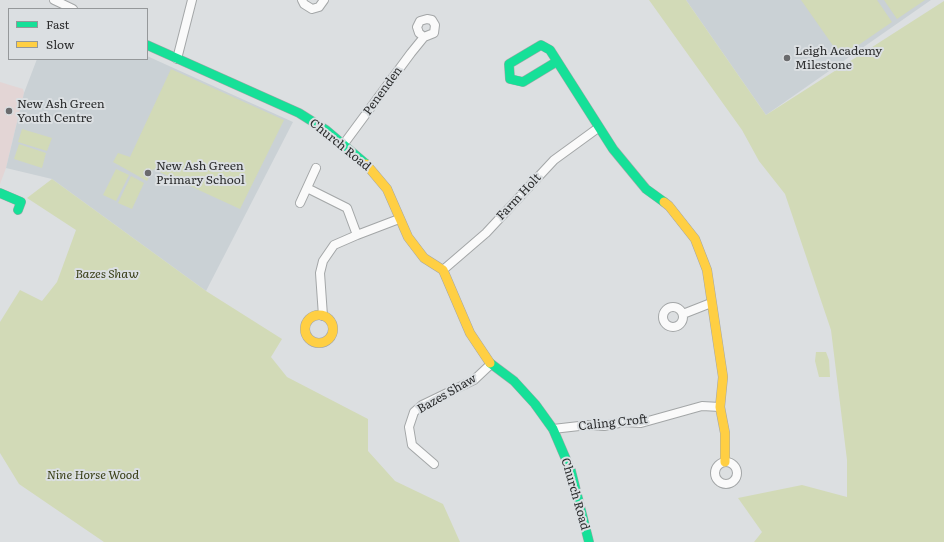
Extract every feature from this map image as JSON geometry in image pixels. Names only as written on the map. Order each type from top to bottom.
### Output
[{"type":"street","points":[[54,0],[71,8]]},
{"type":"street","points":[[177,59],[192,0]]},
{"type":"street","points":[[302,0],[304,4],[312,9],[319,7],[324,0]]},
{"type":"street","name":"Penenden","points":[[343,145],[424,37]]},
{"type":"street","name":"Church Road","points":[[148,45],[299,113],[326,130],[369,167],[387,189],[408,237],[424,258],[443,270],[470,333],[490,364],[514,381],[535,404],[553,429],[571,471],[589,542]]},
{"type":"street","points":[[556,62],[523,82],[510,79],[509,64],[541,45],[550,50],[556,62],[613,149],[646,189],[669,206],[695,239],[707,270],[723,377],[720,407],[725,433],[725,462]]},
{"type":"street","name":"Farm Holt","points":[[443,270],[486,233],[554,160],[598,128]]},
{"type":"street","points":[[300,203],[316,168]]},
{"type":"street","points":[[307,188],[347,208],[357,235]]},
{"type":"street","points":[[0,193],[22,202],[18,210]]},
{"type":"street","points":[[323,316],[320,273],[323,261],[334,245],[399,219]]},
{"type":"street","points":[[683,314],[711,303]]},
{"type":"street","name":"Bazes Shaw","points":[[434,464],[412,445],[409,427],[414,412],[422,405],[474,380],[490,364]]},
{"type":"street","name":"Caling Croft","points":[[553,429],[588,425],[604,426],[624,422],[641,423],[702,406],[720,407]]},
{"type":"shaded area","name":"Leigh Academy Milestone","points":[[686,0],[931,0],[766,115]]},
{"type":"shaded area","name":"New Ash Green Primary School","points":[[148,56],[293,122],[206,291],[52,179],[6,168],[24,93],[37,60],[148,60]]},
{"type":"shaded area","points":[[0,82],[23,89],[24,93],[6,168],[0,184]]},
{"type":"green space","points":[[649,0],[686,0],[766,115],[944,1],[944,542],[754,542],[762,532],[738,498],[802,485],[847,497],[847,460],[831,330],[785,194],[759,161],[742,130]]},
{"type":"green space","points":[[801,0],[877,0],[892,22],[841,57]]},
{"type":"green space","points":[[884,0],[925,0],[897,19]]},
{"type":"green space","points":[[171,69],[284,120],[240,209],[153,169],[147,181],[113,162],[118,153],[130,157]]},
{"type":"green space","points":[[22,129],[52,138],[47,151],[18,142]]},
{"type":"green space","points":[[19,144],[46,153],[42,168],[14,159]]},
{"type":"green space","points":[[116,169],[129,175],[116,201],[103,195]]},
{"type":"green space","points":[[131,176],[144,183],[132,209],[118,203]]},
{"type":"green space","name":"Nine Horse Wood","points":[[52,179],[206,291],[282,339],[271,357],[287,377],[368,419],[368,451],[395,481],[443,504],[460,542],[104,542],[19,484],[0,453],[0,322],[20,290],[42,301],[57,282],[76,230],[27,198]]},
{"type":"green space","points":[[816,352],[826,352],[829,360],[830,377],[819,377],[815,361]]},
{"type":"traffic: fast","points":[[148,45],[299,113],[326,130],[366,164]]},
{"type":"traffic: fast","points":[[556,62],[523,82],[510,79],[509,64],[541,45],[550,50],[613,149],[646,189],[664,202]]},
{"type":"traffic: fast","points":[[0,193],[21,202],[18,210]]},
{"type":"traffic: fast","points":[[490,363],[514,381],[535,404],[553,429],[571,471],[589,542]]},
{"type":"traffic: slow","points":[[366,164],[387,189],[408,237],[424,258],[443,270],[470,333],[490,363]]},
{"type":"traffic: slow","points":[[664,202],[669,206],[695,239],[707,270],[723,377],[720,407],[725,433],[725,462]]},
{"type":"traffic: slow","points":[[319,315],[329,319],[333,329],[329,339],[319,343],[309,339],[305,329],[309,319],[319,315]]},
{"type":"place","name":"Leigh Academy Milestone","points":[[787,58]]},
{"type":"place","name":"New Ash Green Youth Centre","points":[[9,111]]},
{"type":"place","name":"New Ash Green Primary School","points":[[148,173]]}]
